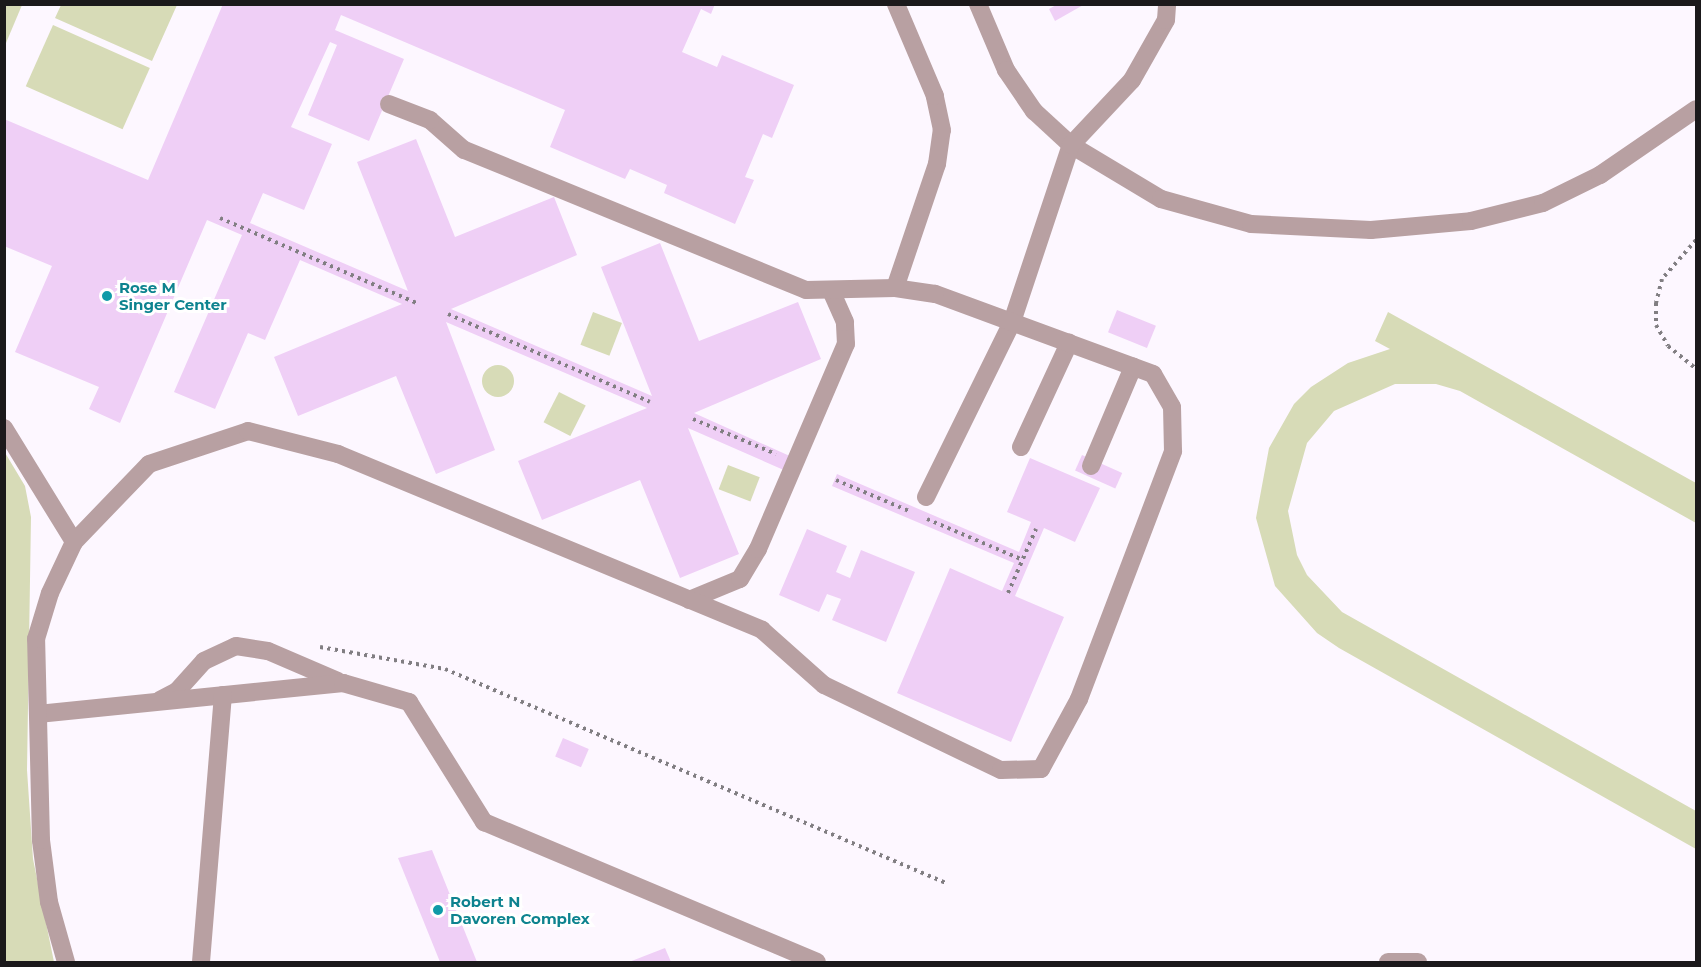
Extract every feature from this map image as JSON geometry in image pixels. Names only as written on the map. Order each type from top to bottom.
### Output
[{"type":"lane","points":[[895,288],[937,164],[942,130],[935,96],[896,4]]},
{"type":"lane","points":[[978,4],[1006,70],[1034,111],[1071,145],[1161,199],[1213,216],[1251,224],[1371,230],[1472,221],[1543,203],[1600,176],[1696,109]]},
{"type":"lane","points":[[926,497],[1012,322],[1071,145],[1132,80],[1166,20],[1167,4]]},
{"type":"lane","points":[[66,963],[49,902],[41,840],[36,639],[50,593],[74,542],[149,464],[248,431],[339,453],[762,630],[824,685],[1000,770],[1041,769],[1079,699],[1173,451],[1172,407],[1153,374],[935,294],[895,288],[806,290],[465,150],[430,120],[389,104]]},
{"type":"lane","points":[[689,600],[740,579],[758,549],[846,344],[845,322],[831,290]]},
{"type":"lane","points":[[1021,447],[1068,343]]},
{"type":"lane","points":[[1091,466],[1133,367]]},
{"type":"lane","points":[[4,428],[74,542]]},
{"type":"lane","points":[[155,702],[177,691],[204,661],[236,646],[268,651],[296,665],[343,683],[409,702],[484,822],[817,963]]},
{"type":"lane","points":[[38,714],[343,683]]},
{"type":"lane","points":[[201,963],[223,695]]},
{"type":"lane","points":[[1388,963],[1400,958],[1418,963]]},
{"type":"path","points":[[219,218],[419,304]]},
{"type":"path","points":[[1696,240],[1662,279],[1656,303],[1656,326],[1668,346],[1696,369]]},
{"type":"path","points":[[448,314],[650,402]]},
{"type":"path","points":[[693,419],[779,455]]},
{"type":"path","points":[[1008,593],[1036,529]]},
{"type":"path","points":[[296,665],[313,646],[445,669],[946,883]]},
{"type":"green space","points":[[5,4],[22,5],[6,43],[4,42]]},
{"type":"green space","points":[[61,4],[177,5],[152,61],[55,18]]},
{"type":"green space","points":[[53,25],[150,68],[123,129],[26,86]]},
{"type":"green space","points":[[593,312],[622,323],[609,356],[580,345]]},
{"type":"green space","points":[[1388,312],[1696,483],[1696,523],[1460,391],[1436,384],[1395,384],[1334,411],[1307,443],[1288,511],[1297,555],[1307,575],[1342,612],[1696,811],[1696,849],[1339,648],[1317,633],[1275,586],[1256,518],[1269,448],[1294,404],[1311,387],[1348,363],[1390,349],[1375,341]]},
{"type":"green space","points":[[498,365],[509,370],[514,381],[509,392],[498,397],[487,392],[482,381],[487,370]]},
{"type":"green space","points":[[559,392],[586,406],[570,436],[544,422]]},
{"type":"green space","points":[[4,451],[25,486],[31,517],[27,770],[33,859],[54,962],[6,962],[5,957]]},
{"type":"green space","points":[[728,465],[760,477],[750,501],[719,489]]},
{"type":"building","name":"Rose M Singer Center","points":[[223,4],[715,4],[711,14],[701,9],[682,52],[717,67],[722,55],[794,85],[772,138],[763,134],[745,177],[754,180],[735,224],[664,193],[667,185],[630,169],[625,179],[550,147],[565,110],[341,15],[335,30],[404,59],[369,141],[308,115],[337,45],[330,42],[291,127],[332,144],[304,210],[263,193],[250,223],[408,291],[357,162],[416,139],[455,237],[554,197],[577,255],[451,309],[652,396],[601,267],[660,243],[699,341],[798,302],[821,359],[694,413],[792,457],[786,471],[688,428],[739,554],[680,578],[640,480],[542,520],[518,461],[647,408],[446,322],[495,450],[436,474],[396,376],[298,416],[274,357],[402,304],[300,260],[265,340],[248,333],[215,409],[174,392],[242,235],[207,220],[120,423],[89,409],[99,387],[15,352],[52,266],[4,246],[4,119],[148,180]]},
{"type":"building","points":[[1058,4],[1085,4],[1055,21],[1049,9]]},
{"type":"building","points":[[1117,310],[1156,326],[1147,348],[1108,332]]},
{"type":"building","points":[[1082,455],[1122,473],[1115,488],[1075,471]]},
{"type":"building","points":[[1030,458],[1100,488],[1075,542],[1044,528],[1015,596],[1064,617],[1011,742],[897,693],[950,568],[1002,591],[1014,563],[832,486],[837,474],[1019,552],[1031,522],[1007,512]]},
{"type":"building","points":[[807,529],[847,546],[836,572],[850,578],[861,550],[915,572],[886,642],[832,620],[841,599],[827,594],[819,612],[779,595]]},
{"type":"building","points":[[563,738],[589,749],[581,767],[555,756]]},
{"type":"building","name":"Robert N Davoren Complex","points":[[432,850],[477,962],[440,962],[398,858]]},
{"type":"building","points":[[665,948],[671,962],[629,962]]},
{"type":"place","name":"Rose M Singer Center","points":[[107,296]]},
{"type":"place","name":"Robert N Davoren Complex","points":[[438,910]]}]
